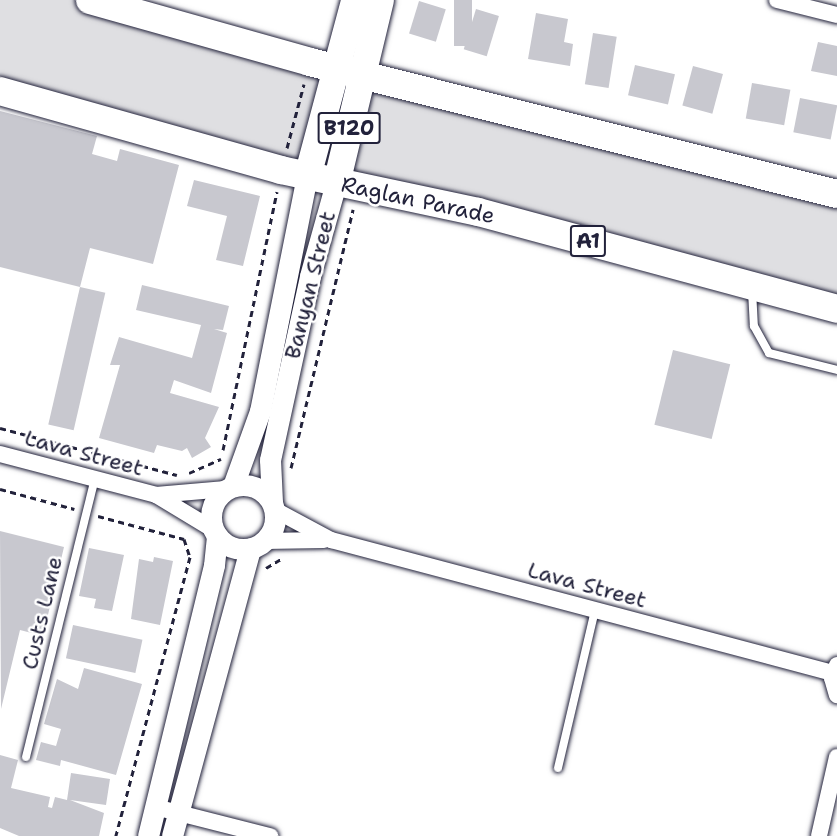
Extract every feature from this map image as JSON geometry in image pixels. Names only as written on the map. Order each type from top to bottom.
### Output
[{"type":"highway","points":[[90,0],[322,65],[837,194]]},
{"type":"highway","name":"Raglan Parade","points":[[0,91],[294,173],[478,212],[837,309]]},
{"type":"main road","name":"Banyan Street","points":[[294,173],[322,65],[354,0]]},
{"type":"main road","name":"Banyan Street","points":[[347,185],[361,74],[380,0]]},
{"type":"street","points":[[777,0],[837,15]]},
{"type":"street","name":"Banyan Street","points":[[230,487],[260,411],[294,173]]},
{"type":"street","name":"Banyan Street","points":[[274,506],[270,460],[310,276],[347,185]]},
{"type":"street","name":"Lava Street","points":[[0,454],[156,495],[215,533]]},
{"type":"street","points":[[148,836],[214,565],[215,533],[212,507],[230,487],[260,489],[274,506],[274,527],[257,545],[172,836]]},
{"type":"street","name":"Lava Street","points":[[156,495],[230,487]]},
{"type":"street","name":"Lava Street","points":[[274,506],[331,540],[595,610],[835,669]]},
{"type":"street","points":[[215,533],[232,547],[257,545]]},
{"type":"street","name":"Lava Street","points":[[257,545],[331,540]]},
{"type":"street","points":[[835,669],[837,695]]},
{"type":"street","points":[[819,836],[837,757]]},
{"type":"street","points":[[155,807],[270,836]]},
{"type":"lane","points":[[752,285],[754,326],[769,353],[837,370]]},
{"type":"lane","name":"Custs Lane","points":[[26,757],[95,479]]},
{"type":"lane","points":[[558,768],[595,610]]},
{"type":"path","points":[[0,428],[182,476],[221,459],[322,65]]},
{"type":"path","points":[[289,478],[347,185]]},
{"type":"path","points":[[0,489],[184,539],[190,557],[116,836]]},
{"type":"shaded area","points":[[0,0],[89,0],[837,194],[837,309],[0,91]]},
{"type":"building","points":[[454,0],[472,0],[472,46],[454,46]]},
{"type":"building","points":[[419,1],[446,9],[436,42],[409,34]]},
{"type":"building","points":[[476,9],[499,16],[487,56],[464,49]]},
{"type":"building","points":[[536,13],[568,19],[564,42],[573,44],[570,66],[528,59]]},
{"type":"building","points":[[593,33],[617,37],[609,88],[585,84]]},
{"type":"building","points":[[818,42],[837,46],[837,76],[811,71]]},
{"type":"building","points":[[635,65],[675,74],[668,104],[628,95]]},
{"type":"building","points":[[693,66],[723,74],[712,114],[682,106]]},
{"type":"building","points":[[752,83],[790,90],[784,125],[746,118]]},
{"type":"building","points":[[800,98],[837,105],[831,140],[793,132]]},
{"type":"building","points":[[0,111],[97,136],[92,154],[117,161],[120,149],[179,165],[153,264],[90,248],[80,287],[0,267]]},
{"type":"building","points":[[194,180],[260,196],[243,266],[216,260],[227,216],[187,206]]},
{"type":"building","points":[[142,285],[229,306],[223,330],[214,329],[227,333],[211,393],[174,380],[170,393],[219,407],[205,438],[211,447],[192,458],[187,448],[182,451],[157,445],[154,453],[99,438],[120,365],[110,365],[119,337],[192,358],[201,325],[136,310]]},
{"type":"building","points":[[80,287],[105,293],[74,430],[48,424]]},
{"type":"building","points":[[673,350],[730,364],[712,439],[654,425]]},
{"type":"building","points":[[0,531],[64,547],[43,636],[20,630],[1,709]]},
{"type":"building","points":[[89,548],[124,555],[112,611],[94,608],[96,599],[79,596]]},
{"type":"building","points":[[154,557],[173,561],[160,625],[131,619],[139,559],[153,562]]},
{"type":"building","points":[[73,625],[142,640],[135,673],[66,658]]},
{"type":"building","points":[[84,668],[142,684],[116,775],[61,760],[60,766],[36,760],[41,742],[56,746],[61,729],[44,724],[57,679],[78,689]]},
{"type":"building","points":[[0,755],[18,760],[11,788],[50,797],[48,807],[52,808],[55,797],[67,800],[71,773],[110,779],[106,805],[70,800],[104,813],[99,836],[19,836],[0,828]]}]
